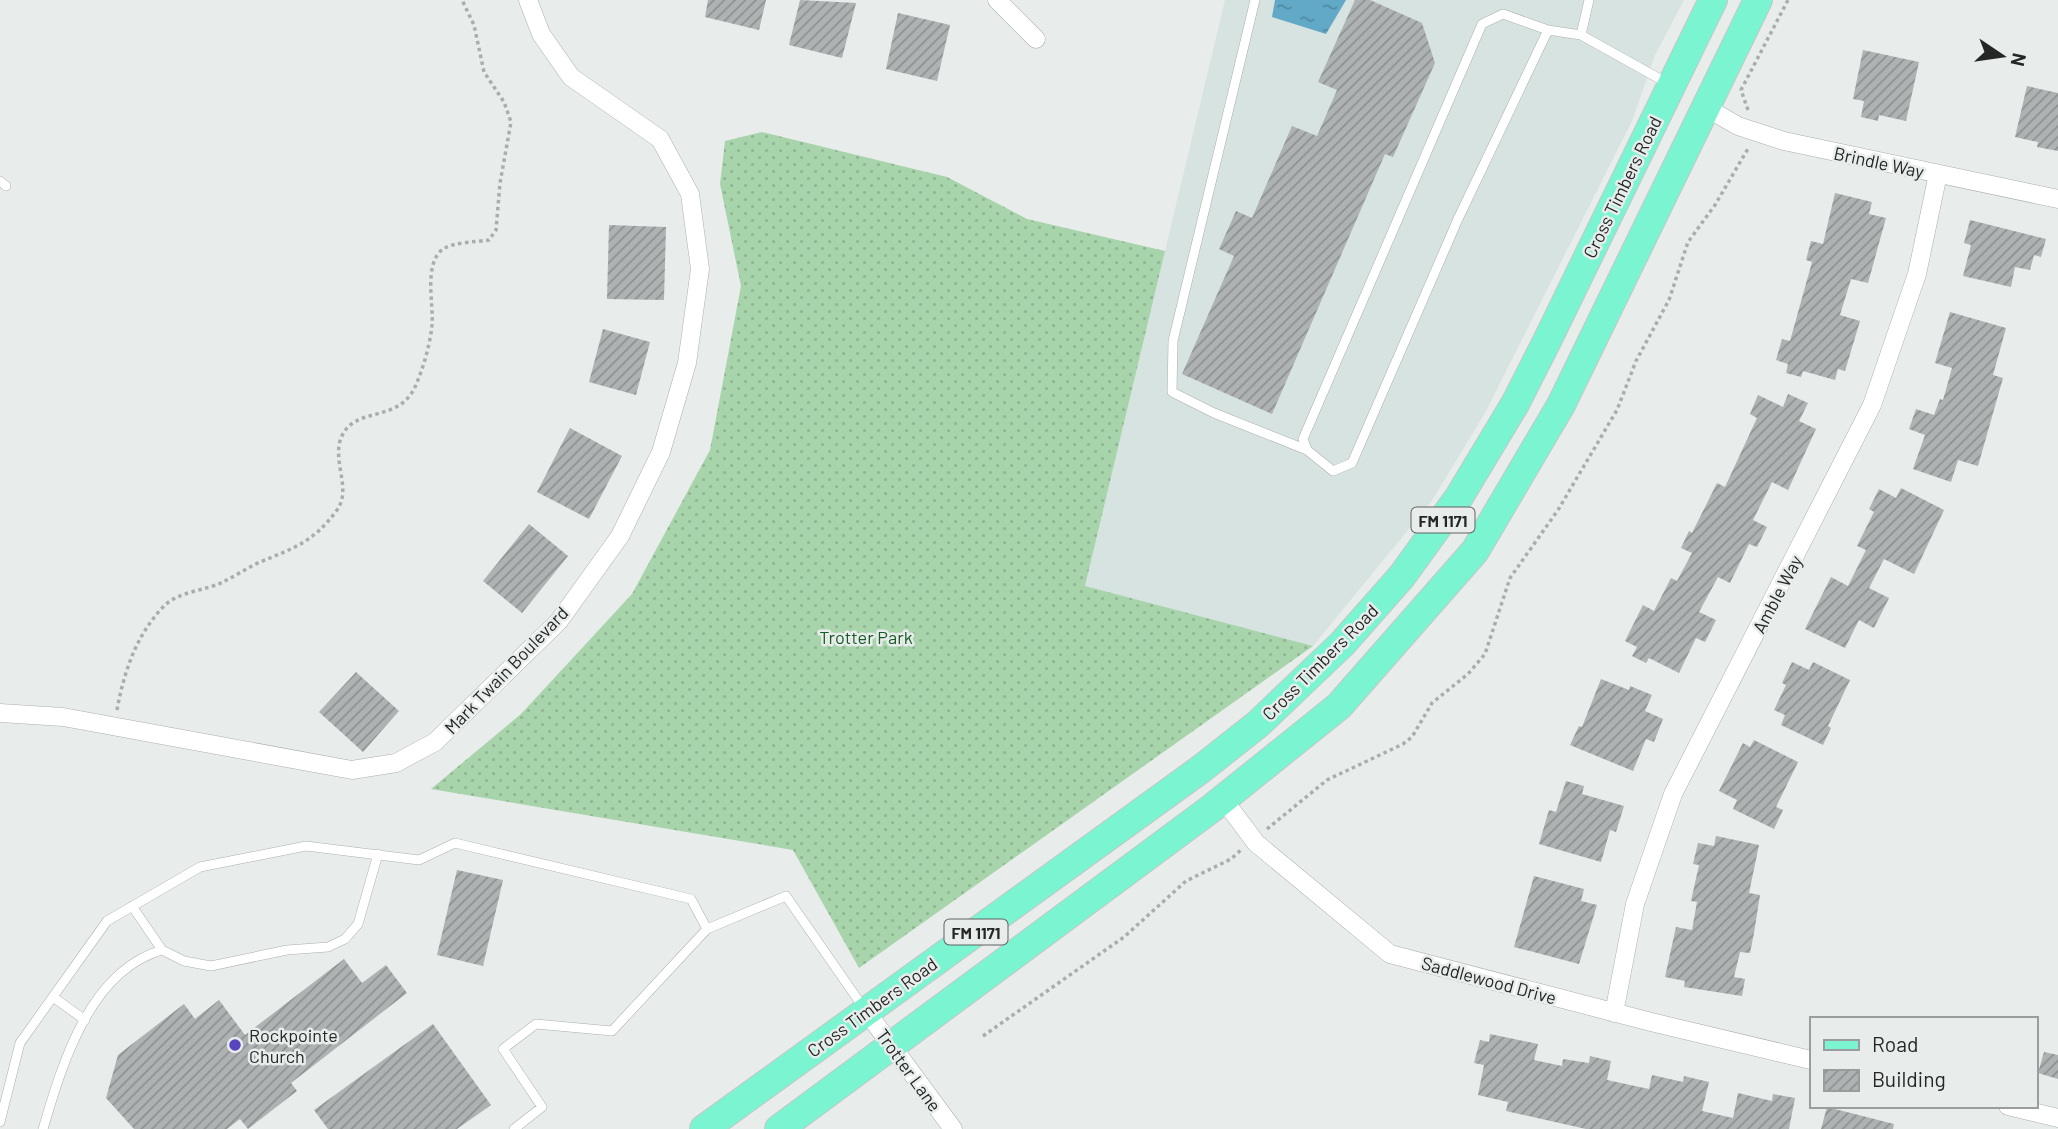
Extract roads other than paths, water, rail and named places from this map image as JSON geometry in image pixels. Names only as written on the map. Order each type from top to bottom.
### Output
[{"type":"main road","name":"Cross Timbers Road","points":[[704,1129],[1201,769],[1258,724],[1342,645],[1402,576],[1459,497],[1515,404],[1713,0]]},
{"type":"main road","name":"FM 1171","points":[[779,1129],[1223,799],[1339,705],[1475,551],[1551,425],[1758,0]]},
{"type":"main road","points":[[1671,85],[1706,107]]},
{"type":"street","name":"Mark Twain Boulevard","points":[[3,712],[114,727],[352,770],[396,762],[435,742],[559,621],[620,536],[661,452],[687,363],[700,270],[690,194],[660,139],[570,77],[541,34],[528,0]]},
{"type":"street","points":[[997,0],[1036,39]]},
{"type":"street","name":"Brindle Way","points":[[1706,107],[1738,126],[1784,141],[2058,199]]},
{"type":"street","name":"Amble Way","points":[[1614,1013],[1635,904],[1673,794],[1872,405],[1917,274],[1938,174]]},
{"type":"street","name":"Saddlewood Drive","points":[[1223,799],[1256,843],[1390,954],[1614,1013],[1810,1060]]},
{"type":"street","name":"Trotter Lane","points":[[866,1011],[953,1129]]},
{"type":"street","points":[[2016,1108],[2058,1118]]},
{"type":"lane","points":[[1255,0],[1173,341],[1172,392],[1214,413],[1307,450],[1333,471],[1352,463],[1458,219],[1548,30]]},
{"type":"lane","points":[[1581,35],[1590,0]]},
{"type":"lane","points":[[1307,450],[1303,439],[1482,24],[1503,14],[1548,30],[1581,35],[1671,85]]},
{"type":"lane","points":[[0,1122],[20,1043],[107,921],[200,867],[306,846],[419,860],[455,842],[691,899],[707,929]]},
{"type":"lane","points":[[132,906],[162,950],[184,961],[211,966],[337,943],[345,940],[358,924],[377,854]]},
{"type":"lane","points":[[514,1129],[542,1107],[503,1049],[536,1024],[612,1031],[707,929],[786,896],[866,1011]]},
{"type":"lane","points":[[43,1129],[61,1066],[85,1020],[121,974],[146,955],[162,950]]},
{"type":"lane","points":[[53,997],[85,1020]]},
{"type":"water","points":[[1275,0],[1346,0],[1326,34],[1272,17]]},
{"type":"place","name":"Rockpointe Church","points":[[235,1045]]},
{"type":"park label","name":"Trotter Park","points":[[866,637]]}]
